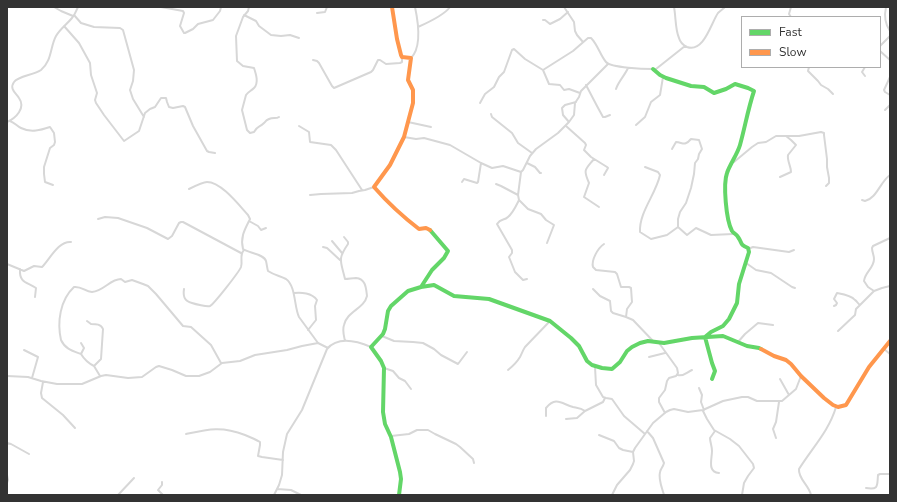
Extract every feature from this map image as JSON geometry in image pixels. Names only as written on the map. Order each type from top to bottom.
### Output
[{"type":"street","points":[[54,7],[74,16],[82,23],[94,27],[120,28],[123,30],[134,70],[130,90],[133,99],[144,117]]},
{"type":"street","points":[[8,122],[17,115],[21,107],[20,101],[12,88],[13,83],[37,72],[44,67],[49,60],[55,38],[74,16],[78,7]]},
{"type":"street","points":[[161,7],[183,11],[184,14],[180,26],[184,33],[193,29],[198,24],[213,20],[220,11],[221,7]]},
{"type":"street","points":[[249,7],[248,11],[244,15],[236,37],[237,61],[243,66],[254,68],[257,81],[254,88],[247,93],[242,110],[247,130],[250,133],[254,132],[256,128],[263,124],[266,120],[280,116]]},
{"type":"street","points":[[317,13],[326,12],[327,7]]},
{"type":"street","points":[[313,60],[318,62],[334,88],[371,72],[378,60],[386,64],[400,64],[402,62],[402,57],[397,39],[392,7]]},
{"type":"street","points":[[310,195],[352,193],[374,187],[390,165],[404,137],[413,99],[414,90],[408,80],[411,58],[416,52],[418,34],[415,7]]},
{"type":"street","points":[[418,27],[448,10],[450,7]]},
{"type":"street","points":[[564,7],[575,23],[575,31],[577,36],[583,42]]},
{"type":"street","points":[[674,7],[679,40],[685,46],[693,48],[698,46],[710,30],[718,14],[725,7]]},
{"type":"street","points":[[886,7],[886,22],[890,32]]},
{"type":"street","points":[[543,20],[550,24],[560,19],[568,12]]},
{"type":"street","points":[[244,15],[256,22],[271,35],[290,35],[299,38]]},
{"type":"street","points":[[64,26],[79,43],[90,63],[91,76],[97,93],[95,100],[96,103],[104,116],[124,141],[139,131],[148,111],[155,107],[158,104],[159,99],[162,97],[166,98],[168,106],[184,106],[192,126],[207,151],[215,153]]},
{"type":"street","points":[[881,45],[890,36]]},
{"type":"street","points":[[543,70],[573,51],[588,38],[592,38],[608,64],[629,68],[656,69],[685,46]]},
{"type":"street","points":[[480,103],[485,94],[494,88],[499,77],[504,72],[513,49],[515,49],[525,59],[543,70],[549,84],[560,85],[564,90],[569,88],[580,94]]},
{"type":"street","points":[[881,52],[890,60]]},
{"type":"street","points":[[402,57],[411,58]]},
{"type":"street","points":[[547,243],[554,225],[541,214],[528,209],[520,200],[518,195],[521,172],[532,153],[570,122],[574,115],[576,102],[582,90],[608,64]]},
{"type":"street","points":[[616,89],[629,68]]},
{"type":"street","points":[[809,68],[808,70],[821,85],[833,94]]},
{"type":"street","points":[[864,68],[862,72],[866,76]]},
{"type":"street","points":[[653,69],[663,77],[687,85],[704,87],[714,93],[735,84],[754,91],[740,144],[727,173],[725,187],[728,217],[731,229],[734,234],[738,236],[742,245],[748,249]]},
{"type":"street","points":[[636,125],[645,117],[650,102],[660,95],[663,77]]},
{"type":"street","points":[[890,77],[884,90],[890,95]]},
{"type":"street","points":[[586,85],[603,117],[610,115]]},
{"type":"street","points":[[570,122],[563,115],[562,108],[565,105],[576,102]]},
{"type":"street","points":[[885,110],[890,105]]},
{"type":"street","points":[[491,114],[492,117],[512,133],[518,143],[532,153]]},
{"type":"street","points":[[8,122],[15,123],[23,129],[30,130],[42,130],[50,127],[54,133],[55,142],[49,150],[44,167],[44,174],[45,182],[53,185]]},
{"type":"street","points":[[408,122],[431,127]]},
{"type":"street","points":[[299,126],[309,132],[310,142],[331,146],[336,150],[362,190]]},
{"type":"street","points":[[566,126],[584,142],[586,145],[585,151],[608,168],[604,175]]},
{"type":"street","points":[[733,162],[758,143],[766,142],[776,136],[799,136],[823,132],[829,178],[829,183],[826,186]]},
{"type":"street","points":[[780,177],[791,172],[787,157],[796,145],[785,136]]},
{"type":"street","points":[[404,137],[416,139],[424,138],[450,144],[492,168],[504,166],[521,172]]},
{"type":"street","points":[[672,149],[676,142],[683,144],[688,143],[691,139],[700,140],[702,148],[695,163],[695,172],[686,203],[680,212],[678,227],[687,235],[696,228],[711,235],[734,234]]},
{"type":"street","points":[[594,159],[586,170],[589,183],[584,197],[599,207]]},
{"type":"street","points":[[462,182],[464,179],[478,182],[481,163]]},
{"type":"street","points":[[527,163],[540,173],[541,172]]},
{"type":"street","points":[[645,167],[658,172],[660,175],[653,194],[642,216],[640,232],[651,239],[667,235],[678,227]]},
{"type":"street","points":[[862,200],[869,200],[890,175]]},
{"type":"street","points":[[189,189],[206,182],[217,184],[248,215],[250,219],[242,236],[242,247],[244,250]]},
{"type":"street","points":[[496,184],[518,195]]},
{"type":"street","points":[[374,187],[407,220],[421,230],[426,228],[429,229],[448,252],[445,258],[433,270],[421,287]]},
{"type":"street","points":[[520,200],[510,215],[507,218],[500,220],[497,224],[512,250],[509,257],[514,271],[522,280],[527,279]]},
{"type":"street","points":[[98,220],[105,216],[118,218],[142,226],[168,239],[172,236],[179,223],[183,222],[241,253]]},
{"type":"street","points":[[249,222],[258,226],[261,230],[266,228]]},
{"type":"street","points":[[344,238],[348,244],[342,253],[340,260],[345,279],[356,278],[363,281],[366,285],[367,296],[363,304],[345,321],[343,326],[345,341]]},
{"type":"street","points":[[874,291],[868,287],[864,281],[865,275],[870,270],[874,261],[872,248],[873,246],[890,238]]},
{"type":"street","points":[[7,264],[24,271],[34,266],[42,267],[59,246],[65,242],[70,242]]},
{"type":"street","points":[[332,242],[342,253]]},
{"type":"street","points":[[604,244],[601,246],[593,260],[593,267],[596,270],[615,272],[621,287],[631,288],[632,302],[627,309],[626,317]]},
{"type":"street","points":[[323,247],[327,248],[340,260]]},
{"type":"street","points":[[748,249],[753,247],[789,252],[794,250]]},
{"type":"street","points":[[705,336],[723,326],[729,319],[737,303],[739,284],[749,252],[748,249]]},
{"type":"street","points":[[184,289],[183,296],[186,300],[193,303],[210,306],[239,271],[241,266],[241,253],[244,250]]},
{"type":"street","points":[[244,250],[265,258],[268,271],[288,281],[294,294],[297,313],[318,343],[328,348]]},
{"type":"street","points":[[746,263],[756,270],[771,273],[795,288]]},
{"type":"street","points":[[20,269],[20,275],[23,281],[36,288],[36,297]]},
{"type":"street","points":[[100,376],[94,366],[89,363],[82,354],[67,348],[62,343],[59,319],[67,296],[74,287],[79,287],[89,292],[93,292],[103,289],[116,279],[121,279],[125,282],[132,280],[148,286],[162,300],[184,327],[191,328],[211,345],[221,363]]},
{"type":"street","points":[[371,347],[382,336],[385,329],[388,311],[391,306],[408,291],[434,285],[454,296],[490,299],[550,321],[579,346],[587,361],[595,367],[612,369],[620,362],[627,351],[632,347],[645,342],[670,343],[705,336],[723,336],[747,346],[759,348],[774,356],[786,360],[824,398],[836,407],[841,407],[846,405],[867,371],[890,341]]},
{"type":"street","points":[[838,330],[855,315],[855,310],[874,291],[890,286]]},
{"type":"street","points":[[593,289],[602,297],[610,301],[611,311],[613,313],[633,320],[657,343],[677,368],[678,375]]},
{"type":"street","points":[[294,294],[300,293],[312,295],[317,300],[315,306],[316,320],[308,330]]},
{"type":"street","points":[[834,306],[837,303],[834,299],[837,293],[855,299],[860,305]]},
{"type":"street","points":[[87,321],[91,324],[101,326],[103,329],[101,359],[94,366]]},
{"type":"street","points":[[508,370],[521,356],[525,347],[550,321]]},
{"type":"street","points":[[738,342],[758,323],[773,325]]},
{"type":"street","points":[[382,336],[394,341],[423,343],[458,364],[467,352]]},
{"type":"street","points":[[705,336],[711,363],[715,371],[712,378]]},
{"type":"street","points":[[274,495],[282,475],[283,452],[287,434],[302,410],[328,348],[338,342],[356,341],[371,347],[384,368],[383,412],[385,424],[391,436],[400,472],[401,479],[399,495]]},
{"type":"street","points":[[81,343],[84,348],[82,354]]},
{"type":"street","points":[[7,376],[22,376],[57,384],[82,384],[100,376],[108,375],[128,378],[142,377],[159,366],[186,376],[199,376],[210,372],[221,363],[240,361],[255,355],[318,343]]},
{"type":"street","points":[[884,349],[890,354]]},
{"type":"street","points":[[24,350],[38,357],[32,378]]},
{"type":"street","points":[[649,357],[665,353]]},
{"type":"street","points":[[595,367],[595,384],[601,395],[605,398],[612,399],[625,417],[645,434]]},
{"type":"street","points":[[384,368],[393,371],[399,378],[405,381],[411,389]]},
{"type":"street","points":[[665,413],[659,402],[659,398],[665,390],[667,381],[669,378],[684,375],[692,370]]},
{"type":"street","points":[[612,495],[617,485],[630,470],[633,464],[634,449],[647,431],[665,413],[672,409],[688,412],[704,410],[723,401],[742,397],[748,397],[757,401],[779,402],[784,400],[796,389],[801,376]]},
{"type":"street","points":[[780,379],[789,395]]},
{"type":"street","points":[[43,382],[41,393],[42,398],[65,416],[75,428]]},
{"type":"street","points":[[698,388],[702,395],[701,402],[707,419],[715,431],[739,446],[749,457],[754,466],[753,470],[746,479],[742,495]]},
{"type":"street","points":[[566,419],[577,418],[585,411],[603,402],[605,398]]},
{"type":"street","points":[[546,416],[546,408],[549,404],[554,402],[562,402],[585,411]]},
{"type":"street","points":[[776,438],[773,429],[776,422],[779,402]]},
{"type":"street","points":[[811,495],[809,488],[799,475],[799,469],[826,430],[836,407]]},
{"type":"street","points":[[186,434],[210,429],[235,431],[260,442],[258,456],[283,460]]},
{"type":"street","points":[[391,436],[409,434],[416,430],[428,430],[456,444],[473,459],[474,463]]},
{"type":"street","points":[[647,431],[653,438],[664,463],[664,466],[660,470],[659,477],[664,495]]},
{"type":"street","points":[[715,431],[710,439],[712,449],[711,460],[712,469],[715,473],[719,473]]},
{"type":"street","points":[[600,435],[614,442],[623,450],[633,452]]},
{"type":"street","points":[[7,444],[11,444],[29,454]]},
{"type":"street","points":[[866,488],[875,488],[877,486],[878,477],[880,474],[890,474]]},
{"type":"street","points":[[7,475],[7,483]]},
{"type":"street","points":[[118,495],[134,478]]},
{"type":"street","points":[[162,482],[162,485],[158,490],[163,495]]},
{"type":"street","points":[[277,488],[290,490],[301,495]]},
{"type":"traffic: fast","points":[[653,69],[666,78],[691,86],[704,87],[714,93],[735,84],[754,91],[740,145],[727,173],[725,185],[730,226],[732,231],[738,236],[742,245],[748,248],[749,252],[739,284],[737,303],[729,319],[723,326],[705,337],[715,371],[712,379]]},
{"type":"traffic: fast","points":[[399,495],[401,479],[400,472],[391,437],[385,424],[383,412],[384,368],[371,347],[383,334],[388,311],[391,306],[408,291],[421,287],[432,270],[444,258],[448,251],[430,230]]},
{"type":"traffic: fast","points":[[421,287],[434,285],[454,296],[489,299],[550,321],[579,346],[587,361],[592,365],[602,368],[612,369],[620,362],[627,351],[632,347],[648,341],[664,343],[692,338],[723,336],[747,346],[761,349]]},
{"type":"traffic: slow","points":[[392,7],[401,55],[402,57],[411,58],[408,80],[413,90],[413,103],[404,137],[390,165],[374,187],[395,209],[419,229],[426,228],[430,230]]},
{"type":"traffic: slow","points":[[761,349],[786,360],[824,398],[838,407],[846,405],[869,367],[890,341]]}]
